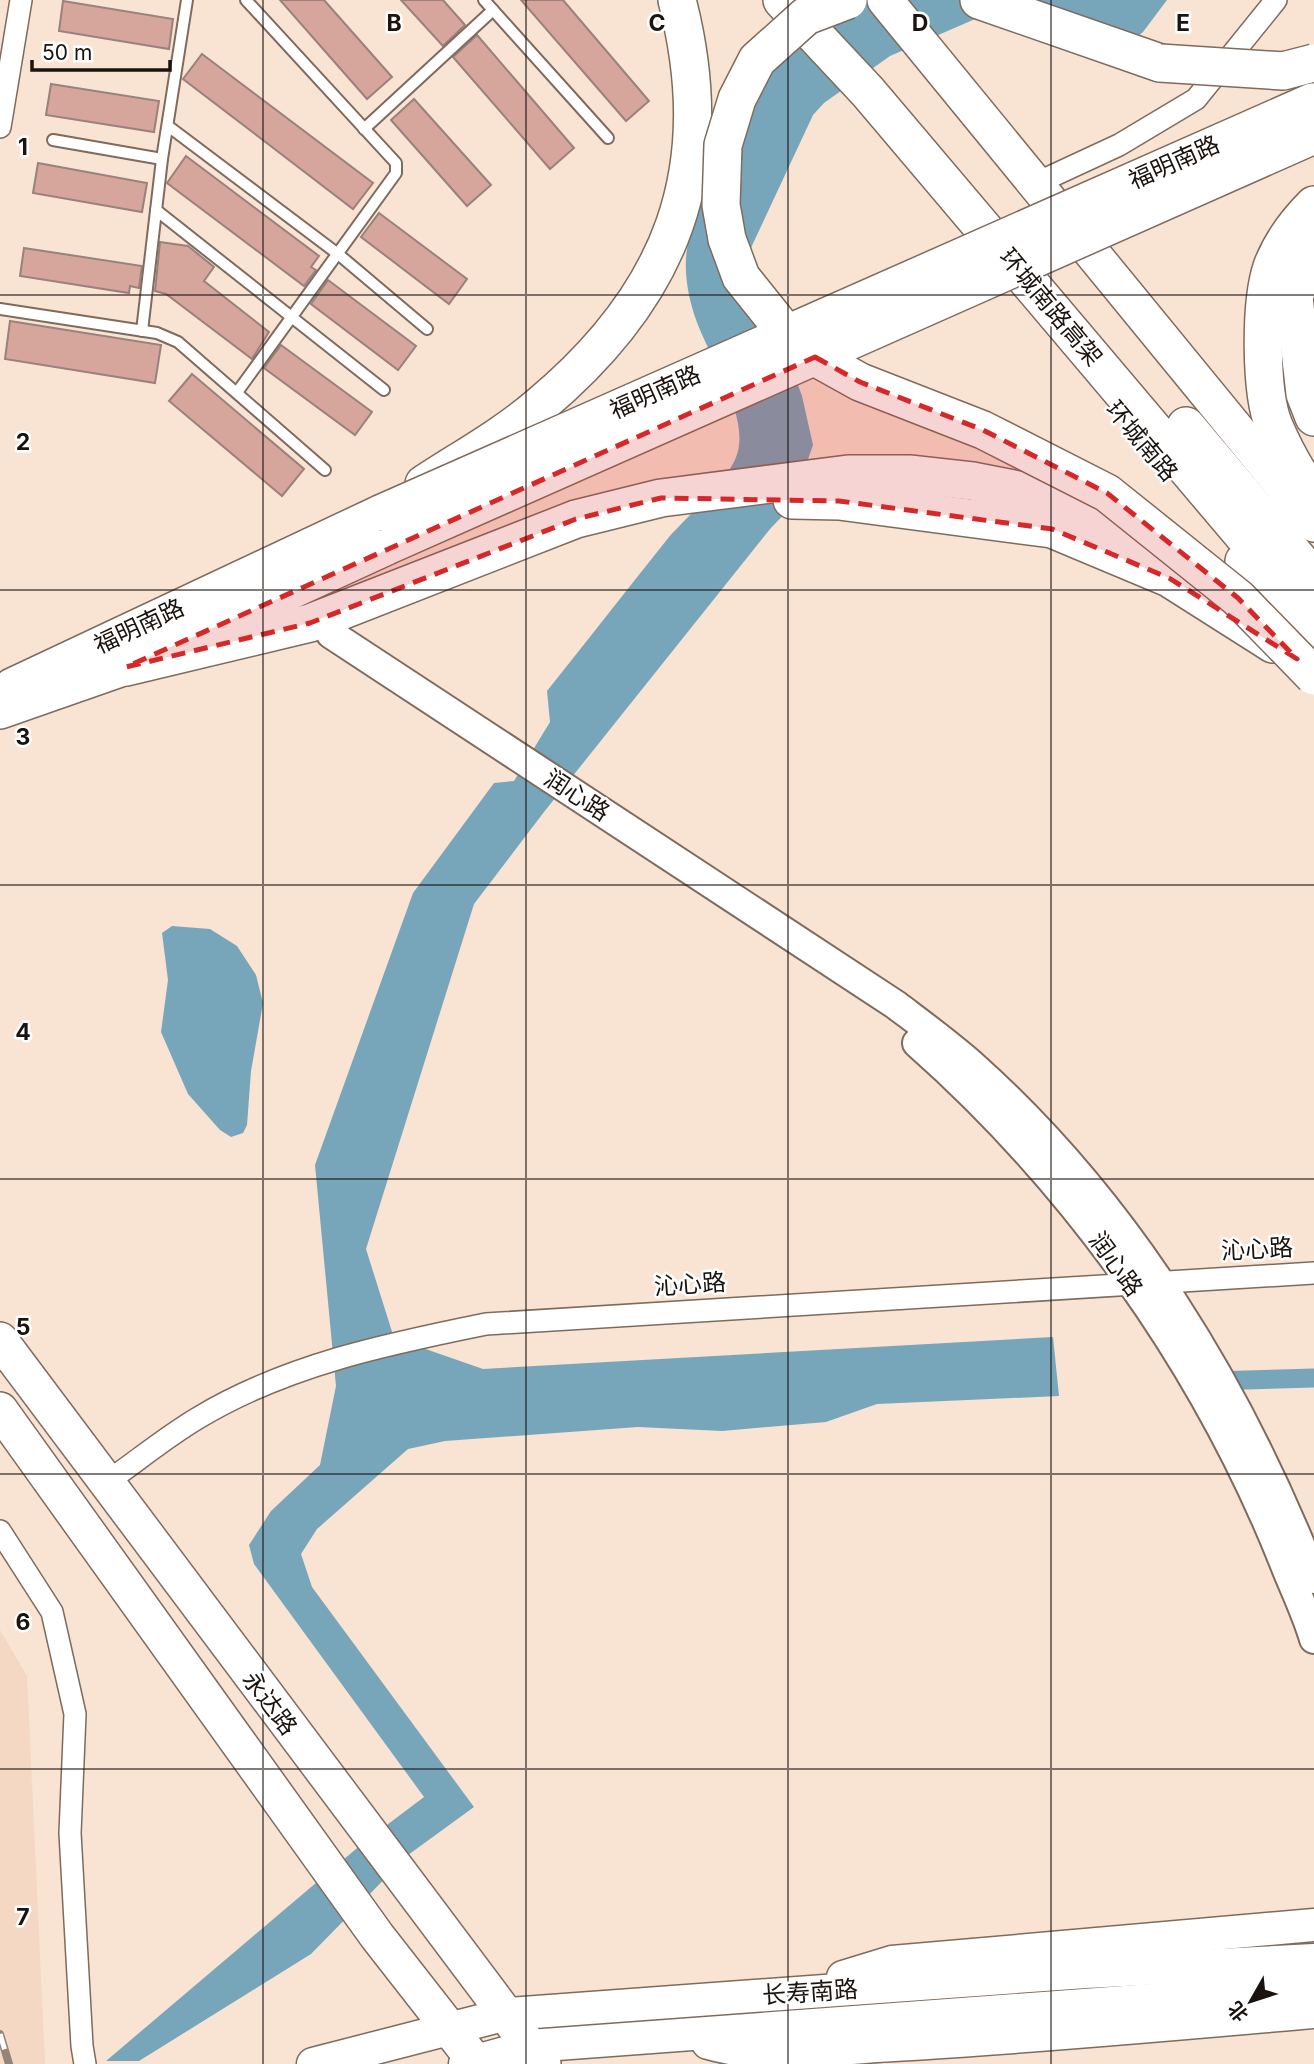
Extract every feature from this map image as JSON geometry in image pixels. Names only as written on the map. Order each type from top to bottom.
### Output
[{"type":"highway","points":[[380,513],[538,407],[619,328],[659,264],[688,185],[695,116],[689,49],[677,0]]},
{"type":"highway","name":"环城南路高架","points":[[782,0],[868,92],[1314,619]]},
{"type":"highway","name":"环城南路高架","points":[[813,0],[1314,578]]},
{"type":"highway","points":[[848,0],[806,16],[757,60],[737,99],[723,145],[721,205],[727,239],[741,277],[797,347],[860,382],[983,430],[1107,493],[1238,598],[1314,676]]},
{"type":"highway","points":[[979,2],[1160,63],[1283,71],[1314,63]]},
{"type":"highway","points":[[1314,205],[1293,226],[1272,267],[1264,320],[1265,377],[1273,425],[1314,496]]},
{"type":"highway","points":[[1314,240],[1294,298],[1305,394],[1314,417]]},
{"type":"highway","points":[[126,667],[310,623],[576,519],[661,498],[848,474],[909,474],[972,481],[1049,496],[1211,575]]},
{"type":"highway","points":[[661,498],[839,500],[1052,529],[1169,578],[1314,669]]},
{"type":"main road","name":"环城南路","points":[[763,0],[858,104],[1250,569],[1314,652]]},
{"type":"main road","points":[[885,0],[1314,524]]},
{"type":"main road","name":"福明南路","points":[[0,691],[380,513],[1314,100]]},
{"type":"main road","name":"福明南路","points":[[0,711],[126,667],[387,547],[1314,136]]},
{"type":"main road","name":"永达路","points":[[0,1340],[537,2055]]},
{"type":"main road","name":"永达路","points":[[0,1410],[263,1780],[377,1936],[449,2028],[472,2063]]},
{"type":"main road","points":[[794,1993],[892,1962],[1314,1925]]},
{"type":"main road","name":"长寿南路","points":[[313,2064],[507,2014],[1085,1972],[1314,1960]]},
{"type":"main road","name":"长寿南路","points":[[472,2063],[680,2034],[1314,1988]]},
{"type":"main road","points":[[680,2034],[731,2049],[767,2052],[947,2042],[1314,2012]]},
{"type":"street","points":[[0,127],[21,0]]},
{"type":"street","points":[[1037,183],[1119,145],[1196,99],[1276,0]]},
{"type":"street","name":"润心路","points":[[331,634],[821,957],[949,1072],[1023,1148],[1144,1282],[1249,1432],[1287,1510],[1314,1580]]},
{"type":"street","name":"沁心路","points":[[107,1482],[198,1417],[283,1376],[372,1347],[473,1326],[1314,1273]]},
{"type":"street","name":"润心路","points":[[1144,1282],[1177,1351],[1258,1500],[1314,1639]]},
{"type":"street","points":[[0,1531],[52,1612],[75,1714],[70,1833],[85,2064]]},
{"type":"lane","points":[[142,331],[162,159],[187,0]]},
{"type":"lane","points":[[237,391],[396,173],[396,163],[246,0]]},
{"type":"lane","points":[[484,0],[608,138]]},
{"type":"lane","points":[[364,129],[493,10]]},
{"type":"lane","points":[[167,126],[338,254],[427,329]]},
{"type":"lane","points":[[53,140],[162,159]]},
{"type":"lane","points":[[156,209],[384,390]]},
{"type":"lane","points":[[0,309],[142,331],[178,342],[325,470]]},
{"type":"highlighted area","points":[[815,357],[860,382],[983,430],[1107,493],[1238,598],[1297,659],[1169,578],[1052,529],[839,501],[661,498],[576,519],[310,623],[126,667]]},
{"type":"shaded area","points":[[0,1630],[27,1676],[45,2064],[0,2064]]},
{"type":"water","points":[[874,0],[1167,0],[1143,32],[1126,46],[982,16],[890,56],[824,103],[813,115],[749,252],[802,396],[813,445],[792,506],[770,529],[474,904],[366,1249],[394,1338],[483,1369],[1053,1337],[1059,1396],[877,1404],[826,1422],[722,1431],[638,1427],[445,1441],[408,1449],[317,1529],[301,1554],[312,1587],[474,1807],[408,1855],[311,1954],[139,2061],[106,2061],[363,1843],[424,1797],[254,1564],[249,1545],[271,1511],[320,1465],[336,1386],[315,1165],[413,893],[494,783],[514,781],[550,722],[547,691],[669,537],[718,485],[734,462],[738,451],[737,416],[698,324],[689,293],[686,256],[692,226],[725,144],[772,71],[809,39]]},
{"type":"water","points":[[172,926],[210,929],[237,946],[256,975],[263,1003],[251,1071],[247,1125],[243,1133],[231,1137],[220,1130],[188,1094],[161,1032],[168,980],[162,933]]},
{"type":"building","points":[[280,0],[324,0],[392,77],[367,99]]},
{"type":"building","points":[[401,0],[443,0],[465,25],[443,46]]},
{"type":"building","points":[[521,0],[563,0],[649,101],[626,121]]},
{"type":"building","points":[[63,1],[173,19],[169,49],[59,31]]},
{"type":"building","points":[[477,35],[574,148],[550,169],[453,57]]},
{"type":"building","points":[[202,54],[373,183],[353,209],[183,79]]},
{"type":"building","points":[[51,84],[159,101],[154,132],[46,115]]},
{"type":"building","points":[[414,99],[491,185],[467,206],[391,120]]},
{"type":"building","points":[[186,156],[319,256],[311,267],[316,270],[304,286],[167,183]]},
{"type":"building","points":[[38,163],[147,183],[142,212],[33,193]]},
{"type":"building","points":[[379,213],[467,279],[449,304],[361,237]]},
{"type":"building","points":[[160,242],[188,246],[214,267],[204,281],[269,332],[252,359],[166,294],[155,291]]},
{"type":"building","points":[[24,248],[142,266],[139,288],[130,286],[129,293],[20,276]]},
{"type":"building","points":[[328,280],[416,346],[398,370],[311,304]]},
{"type":"building","points":[[10,321],[161,345],[155,383],[5,359]]},
{"type":"building","points":[[281,345],[372,412],[355,435],[264,368]]},
{"type":"building","points":[[192,374],[304,469],[282,496],[169,401]]},
{"type":"waterway","points":[[1212,1381],[1314,1378]]},
{"type":"railway","points":[[0,2034],[9,2064]]}]
